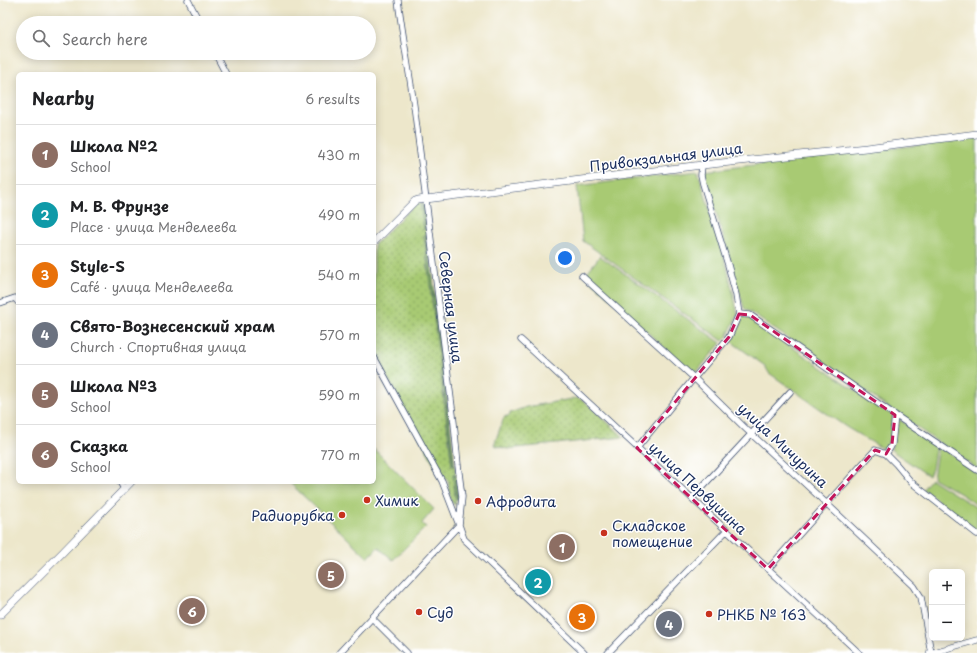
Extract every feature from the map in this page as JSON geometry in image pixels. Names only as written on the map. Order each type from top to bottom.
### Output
[{"type":"main road","name":"Привокзальная улица","points":[[376,240],[415,201],[426,199],[702,165],[866,148],[977,134]]},
{"type":"main road","points":[[0,615],[68,547],[122,485]]},
{"type":"street","points":[[188,0],[196,16]]},
{"type":"street","name":"Северная улица","points":[[398,0],[426,199],[462,497],[459,524]]},
{"type":"street","points":[[219,60],[225,72]]},
{"type":"street","points":[[637,448],[729,337],[739,314],[736,295],[728,265],[703,184],[701,175],[702,165]]},
{"type":"street","name":"улица Мичурина","points":[[582,276],[694,378],[751,434],[914,586],[921,597],[931,653]]},
{"type":"street","points":[[0,303],[15,298],[16,299]]},
{"type":"street","points":[[739,314],[750,315],[977,470]]},
{"type":"street","name":"улица Первушина","points":[[521,340],[859,653]]},
{"type":"street","points":[[376,361],[442,481],[464,539],[584,653]]},
{"type":"street","points":[[692,498],[790,392]]},
{"type":"street","points":[[886,454],[892,444],[895,415]]},
{"type":"street","points":[[768,569],[874,450],[886,454],[911,482],[977,534]]},
{"type":"street","points":[[339,653],[459,524]]},
{"type":"street","points":[[608,653],[726,530]]},
{"type":"street","points":[[372,618],[407,653]]},
{"type":"street","points":[[931,653],[977,640]]},
{"type":"highlighted area","points":[[739,314],[750,315],[895,415],[892,444],[886,454],[875,450],[768,569],[637,448],[729,337]]},
{"type":"green space","points":[[977,138],[977,469],[744,308],[704,171]]},
{"type":"green space","points":[[698,171],[727,267],[738,314],[727,337],[723,341],[583,241],[577,186]]},
{"type":"green space","points":[[420,202],[424,230],[427,230],[428,234],[424,235],[452,466],[455,466],[456,473],[453,474],[456,505],[452,503],[448,480],[441,476],[435,466],[376,357],[376,243],[415,204]]},
{"type":"green space","points":[[421,203],[424,203],[427,229],[424,229]]},
{"type":"green space","points":[[425,235],[428,235],[455,465],[453,466]]},
{"type":"green space","points":[[600,256],[721,343],[694,375],[585,275]]},
{"type":"green space","points":[[741,316],[748,317],[893,416],[889,448],[885,450],[846,427],[769,373],[765,366],[729,340]]},
{"type":"green space","points":[[577,398],[584,401],[624,437],[507,449],[494,445],[504,417],[510,415],[510,413],[526,407]]},
{"type":"green space","points":[[897,418],[936,444],[932,469],[929,476],[891,450]]},
{"type":"green space","points":[[938,445],[977,472],[977,505],[933,478]]},
{"type":"green space","name":"Химик","points":[[376,451],[434,509],[422,523],[426,527],[393,560],[378,547],[368,558],[291,484],[376,484]]},
{"type":"green space","points":[[453,474],[456,474],[459,499],[456,499]]},
{"type":"green space","points":[[931,479],[977,508],[977,531],[923,489]]},
{"type":"place","name":"Химик","points":[[367,500]]},
{"type":"place","name":"Афродита","points":[[478,501]]},
{"type":"place","name":"Радиорубка","points":[[342,515]]},
{"type":"place","name":"Складское помещение","points":[[604,533]]},
{"type":"place","name":"Школа №2","points":[[562,547]]},
{"type":"place","name":"Школа №3","points":[[331,575]]},
{"type":"place","name":"М. В. Фрунзе","points":[[538,582]]},
{"type":"place","name":"Сказка","points":[[192,611]]},
{"type":"place","name":"Суд","points":[[419,612]]},
{"type":"place","name":"РНКБ № 163","points":[[709,614]]},
{"type":"place","name":"Style-S","points":[[582,617]]},
{"type":"place","name":"Свято-Вознесенский храм","points":[[669,624]]}]
